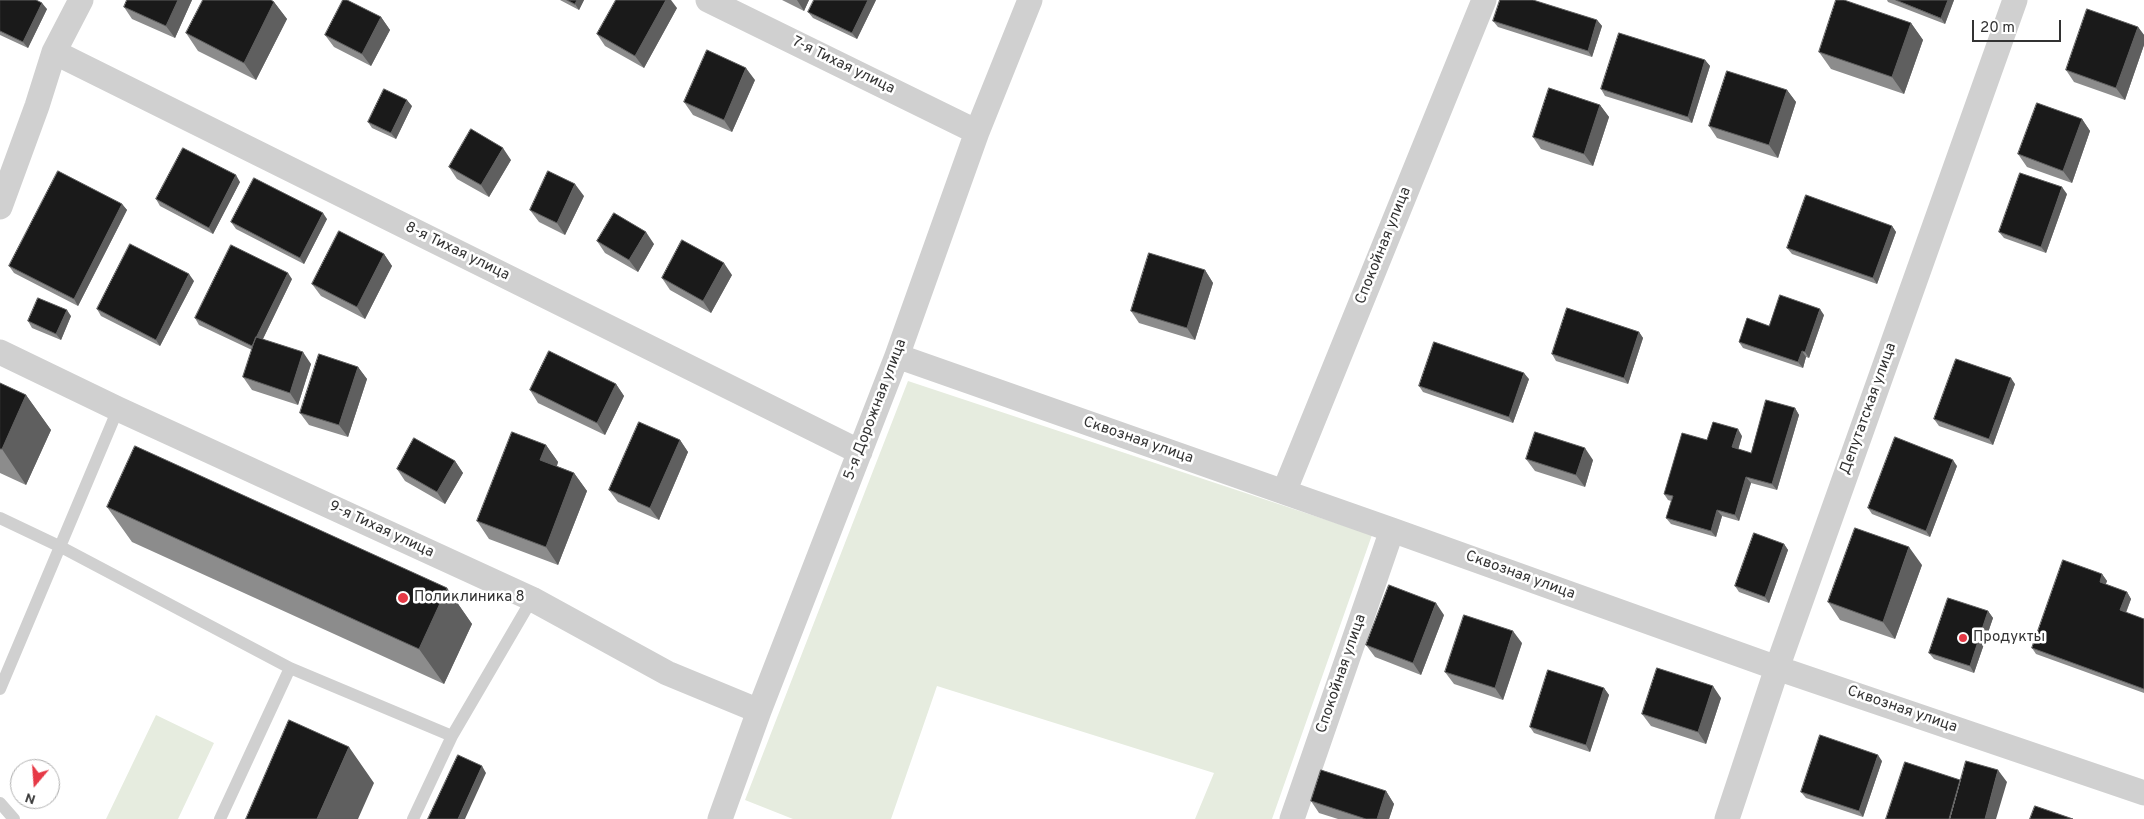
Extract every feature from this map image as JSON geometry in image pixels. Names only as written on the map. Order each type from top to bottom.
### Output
[{"type":"street","points":[[0,207],[54,52],[81,0]]},
{"type":"street","name":"7-я Тихая улица","points":[[708,0],[977,132]]},
{"type":"street","name":"5-я Дорожная улица","points":[[720,819],[759,711],[897,356],[977,132],[1030,0]]},
{"type":"street","name":"Спокойная улица","points":[[1284,492],[1484,0]]},
{"type":"street","name":"Депутатская улица","points":[[1727,819],[1777,668],[2015,0]]},
{"type":"street","name":"8-я Тихая улица","points":[[54,52],[860,452]]},
{"type":"street","name":"9-я Тихая улица","points":[[0,352],[118,409],[532,600],[667,673],[759,711]]},
{"type":"street","name":"Сквозная улица","points":[[897,356],[1777,668],[2144,792]]},
{"type":"street","name":"Спокойная улица","points":[[1292,819],[1392,530]]},
{"type":"lane","points":[[0,689],[118,409]]},
{"type":"lane","points":[[0,518],[61,547],[290,668],[452,736]]},
{"type":"lane","points":[[413,819],[452,736],[532,600]]},
{"type":"lane","points":[[220,819],[290,668]]},
{"type":"lane","points":[[0,803],[14,819]]},
{"type":"shaded area","points":[[908,381],[1372,535],[1272,819],[1195,819],[1214,773],[937,686],[891,819],[793,819],[745,800]]},
{"type":"shaded area","points":[[156,715],[214,743],[178,819],[106,819]]},
{"type":"building","points":[[0,0],[36,0],[42,3],[23,42],[0,31]]},
{"type":"building","points":[[127,0],[178,0],[166,26],[124,7]]},
{"type":"building","points":[[203,0],[271,0],[274,2],[244,63],[186,33]]},
{"type":"building","points":[[343,0],[347,0],[381,17],[362,54],[325,35]]},
{"type":"building","points":[[567,0],[577,0],[575,4]]},
{"type":"building","points":[[616,0],[666,0],[635,56],[597,34]]},
{"type":"building","points":[[814,0],[868,0],[852,33],[808,12]]},
{"type":"building","points":[[1500,0],[1533,0],[1597,20],[1588,51],[1493,21]]},
{"type":"building","points":[[1836,0],[1844,0],[1911,23],[1892,77],[1819,52]]},
{"type":"building","points":[[1896,0],[1948,0],[1941,18]]},
{"type":"building","points":[[2087,9],[2138,27],[2116,88],[2066,70]]},
{"type":"building","points":[[1619,33],[1705,60],[1688,117],[1601,89]]},
{"type":"building","points":[[707,50],[746,68],[724,120],[684,102]]},
{"type":"building","points":[[1727,71],[1787,90],[1769,145],[1709,126]]},
{"type":"building","points":[[1549,88],[1600,105],[1584,154],[1533,137]]},
{"type":"building","points":[[384,89],[407,100],[391,133],[368,122]]},
{"type":"building","points":[[2037,103],[2082,119],[2063,171],[2018,154]]},
{"type":"building","points":[[471,129],[503,148],[481,185],[449,167]]},
{"type":"building","points":[[183,148],[236,175],[209,228],[156,199]]},
{"type":"building","points":[[58,171],[122,204],[74,299],[9,266]]},
{"type":"building","points":[[548,171],[575,184],[557,223],[530,210]]},
{"type":"building","points":[[2020,173],[2062,187],[2041,247],[1999,232]]},
{"type":"building","points":[[254,178],[323,213],[300,258],[231,222]]},
{"type":"building","points":[[1806,195],[1892,226],[1873,278],[1787,248]]},
{"type":"building","points":[[614,213],[646,232],[629,260],[597,241]]},
{"type":"building","points":[[339,231],[384,254],[357,307],[312,284]]},
{"type":"building","points":[[682,240],[724,263],[703,301],[662,278]]},
{"type":"building","points":[[130,244],[189,274],[156,340],[97,309]]},
{"type":"building","points":[[231,245],[288,273],[252,346],[195,318]]},
{"type":"building","points":[[1149,253],[1205,270],[1187,328],[1131,311]]},
{"type":"building","points":[[1780,295],[1820,309],[1805,352],[1802,351],[1798,362],[1739,342],[1747,318],[1769,326]]},
{"type":"building","points":[[38,298],[67,310],[56,334],[28,321]]},
{"type":"building","points":[[1567,308],[1639,332],[1624,378],[1552,354]]},
{"type":"building","points":[[256,337],[303,352],[290,393],[243,377]]},
{"type":"building","points":[[1434,342],[1524,373],[1509,417],[1419,386]]},
{"type":"building","points":[[549,351],[616,384],[597,423],[530,390]]},
{"type":"building","points":[[319,354],[358,367],[339,425],[300,413]]},
{"type":"building","points":[[1956,359],[2011,378],[1989,439],[1934,419]]},
{"type":"building","points":[[0,383],[26,395],[2,449],[0,449]]},
{"type":"building","points":[[1766,400],[1795,408],[1772,484],[1746,477],[1735,515],[1717,510],[1711,531],[1666,518],[1673,496],[1664,494],[1682,433],[1707,440],[1713,422],[1738,429],[1732,447],[1751,453]]},
{"type":"building","points":[[639,422],[680,440],[650,508],[609,490]]},
{"type":"building","points":[[512,432],[546,445],[540,460],[574,473],[546,547],[477,521]]},
{"type":"building","points":[[1535,432],[1585,448],[1576,475],[1526,459]]},
{"type":"building","points":[[1895,437],[1953,460],[1926,531],[1868,508]]},
{"type":"building","points":[[414,438],[455,461],[437,492],[397,469]]},
{"type":"building","points":[[135,446],[447,588],[419,649],[107,507]]},
{"type":"building","points":[[1855,528],[1909,547],[1883,622],[1828,602]]},
{"type":"building","points":[[1754,533],[1784,544],[1765,597],[1735,586]]},
{"type":"building","points":[[2063,560],[2102,574],[2100,582],[2127,592],[2120,610],[2144,619],[2144,689],[2032,648]]},
{"type":"building","points":[[1389,585],[1436,603],[1413,663],[1366,645]]},
{"type":"building","name":"Продукты","points":[[1948,598],[1988,611],[1970,666],[1929,653]]},
{"type":"building","points":[[1464,615],[1513,631],[1495,688],[1445,672]]},
{"type":"building","points":[[1657,668],[1713,686],[1698,732],[1642,714]]},
{"type":"building","points":[[1548,670],[1604,688],[1586,745],[1530,727]]},
{"type":"building","points":[[289,720],[349,747],[317,819],[246,819]]},
{"type":"building","points":[[1820,735],[1878,755],[1859,811],[1801,792]]},
{"type":"building","points":[[458,755],[482,766],[458,819],[428,819]]},
{"type":"building","points":[[1966,761],[1998,770],[1985,819],[1950,819]]},
{"type":"building","points":[[1905,762],[1960,780],[1949,819],[1886,819]]},
{"type":"building","points":[[1321,770],[1386,791],[1377,819],[1366,819],[1311,801]]},
{"type":"building","points":[[2035,806],[2073,819],[2030,819]]},
{"type":"place","name":"Поликлиника 8","points":[[403,598]]},
{"type":"place","name":"Продукты","points":[[1963,638]]}]
